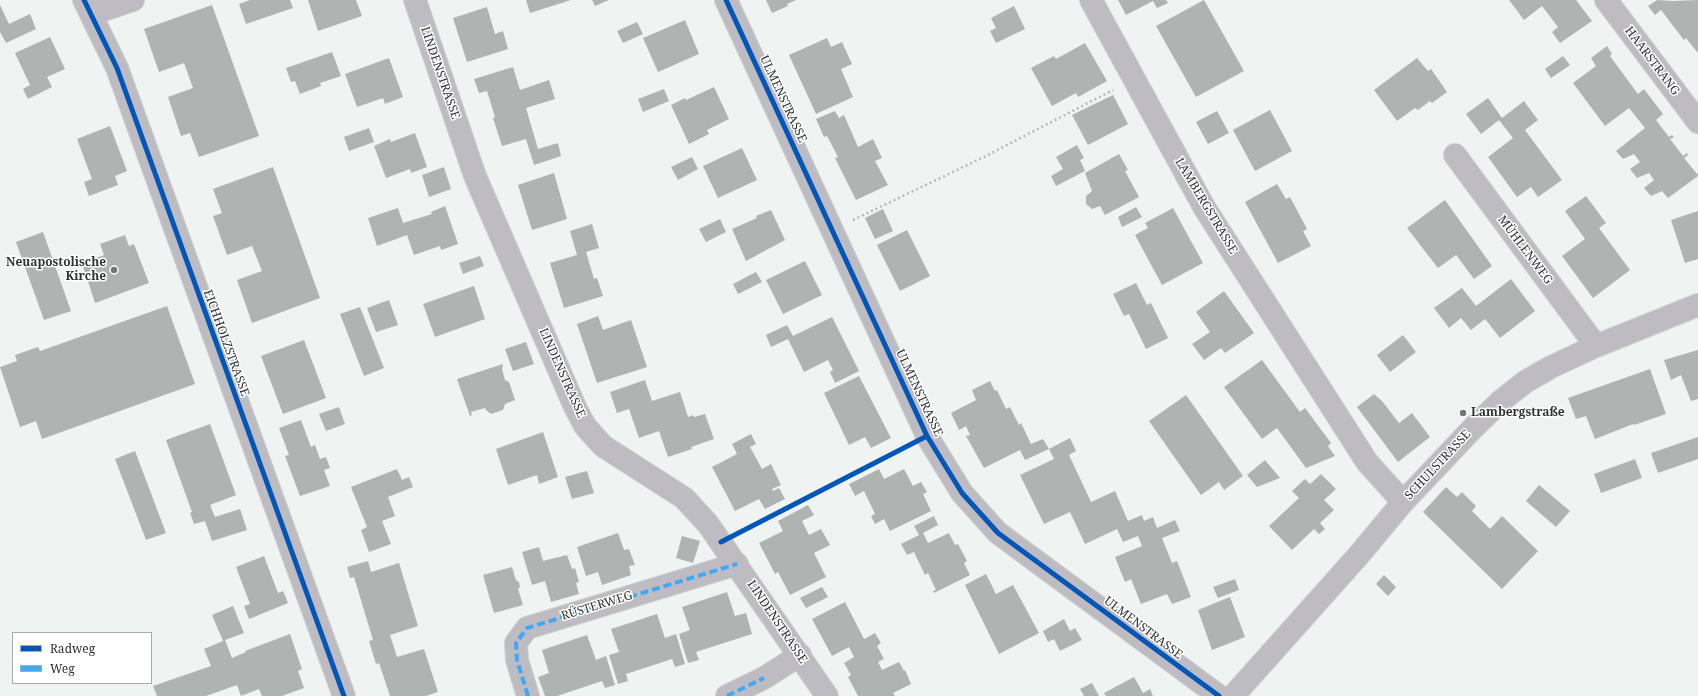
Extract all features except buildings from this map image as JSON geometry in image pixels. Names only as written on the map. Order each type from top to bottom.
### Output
[{"type":"street","points":[[88,7],[133,0]]},
{"type":"street","name":"LINDENSTRASSE","points":[[415,0],[475,176],[572,400],[585,426],[603,446],[684,498],[708,524],[827,696]]},
{"type":"street","name":"ULMENSTRASSE","points":[[726,0],[927,436],[962,493],[998,533],[1218,696]]},
{"type":"street","name":"LAMBERGSTRASSE","points":[[1092,0],[1204,207],[1367,462],[1404,502]]},
{"type":"street","name":"HAARSTRANG","points":[[1606,0],[1698,122]]},
{"type":"street","name":"EICHHOLZSTRASSE","points":[[88,7],[117,68],[344,696]]},
{"type":"street","name":"MÜHLENWEG","points":[[1455,155],[1596,346]]},
{"type":"street","name":"SCHULSTRASSE","points":[[1233,696],[1404,502],[1474,427],[1525,382],[1551,367],[1596,346],[1698,305]]},
{"type":"street","name":"RÜSTERWEG","points":[[528,696],[517,660],[516,643],[527,628],[737,564]]},
{"type":"street","points":[[727,696],[764,678],[800,655]]},
{"type":"path","points":[[833,230],[984,157],[1134,79]]},
{"type":"marked path","points":[[528,696],[517,660],[516,643],[527,628],[737,564]]},
{"type":"marked path","points":[[727,696],[764,678]]},
{"type":"cycle path","points":[[84,0],[117,68],[344,696]]},
{"type":"cycle path","points":[[726,0],[927,436],[962,493],[998,533],[1219,696]]},
{"type":"cycle path","points":[[721,542],[927,436]]},
{"type":"place","name":"Neuapostolische Kirche","points":[[114,270]]},
{"type":"place","name":"Lambergstraße","points":[[1463,413]]}]
